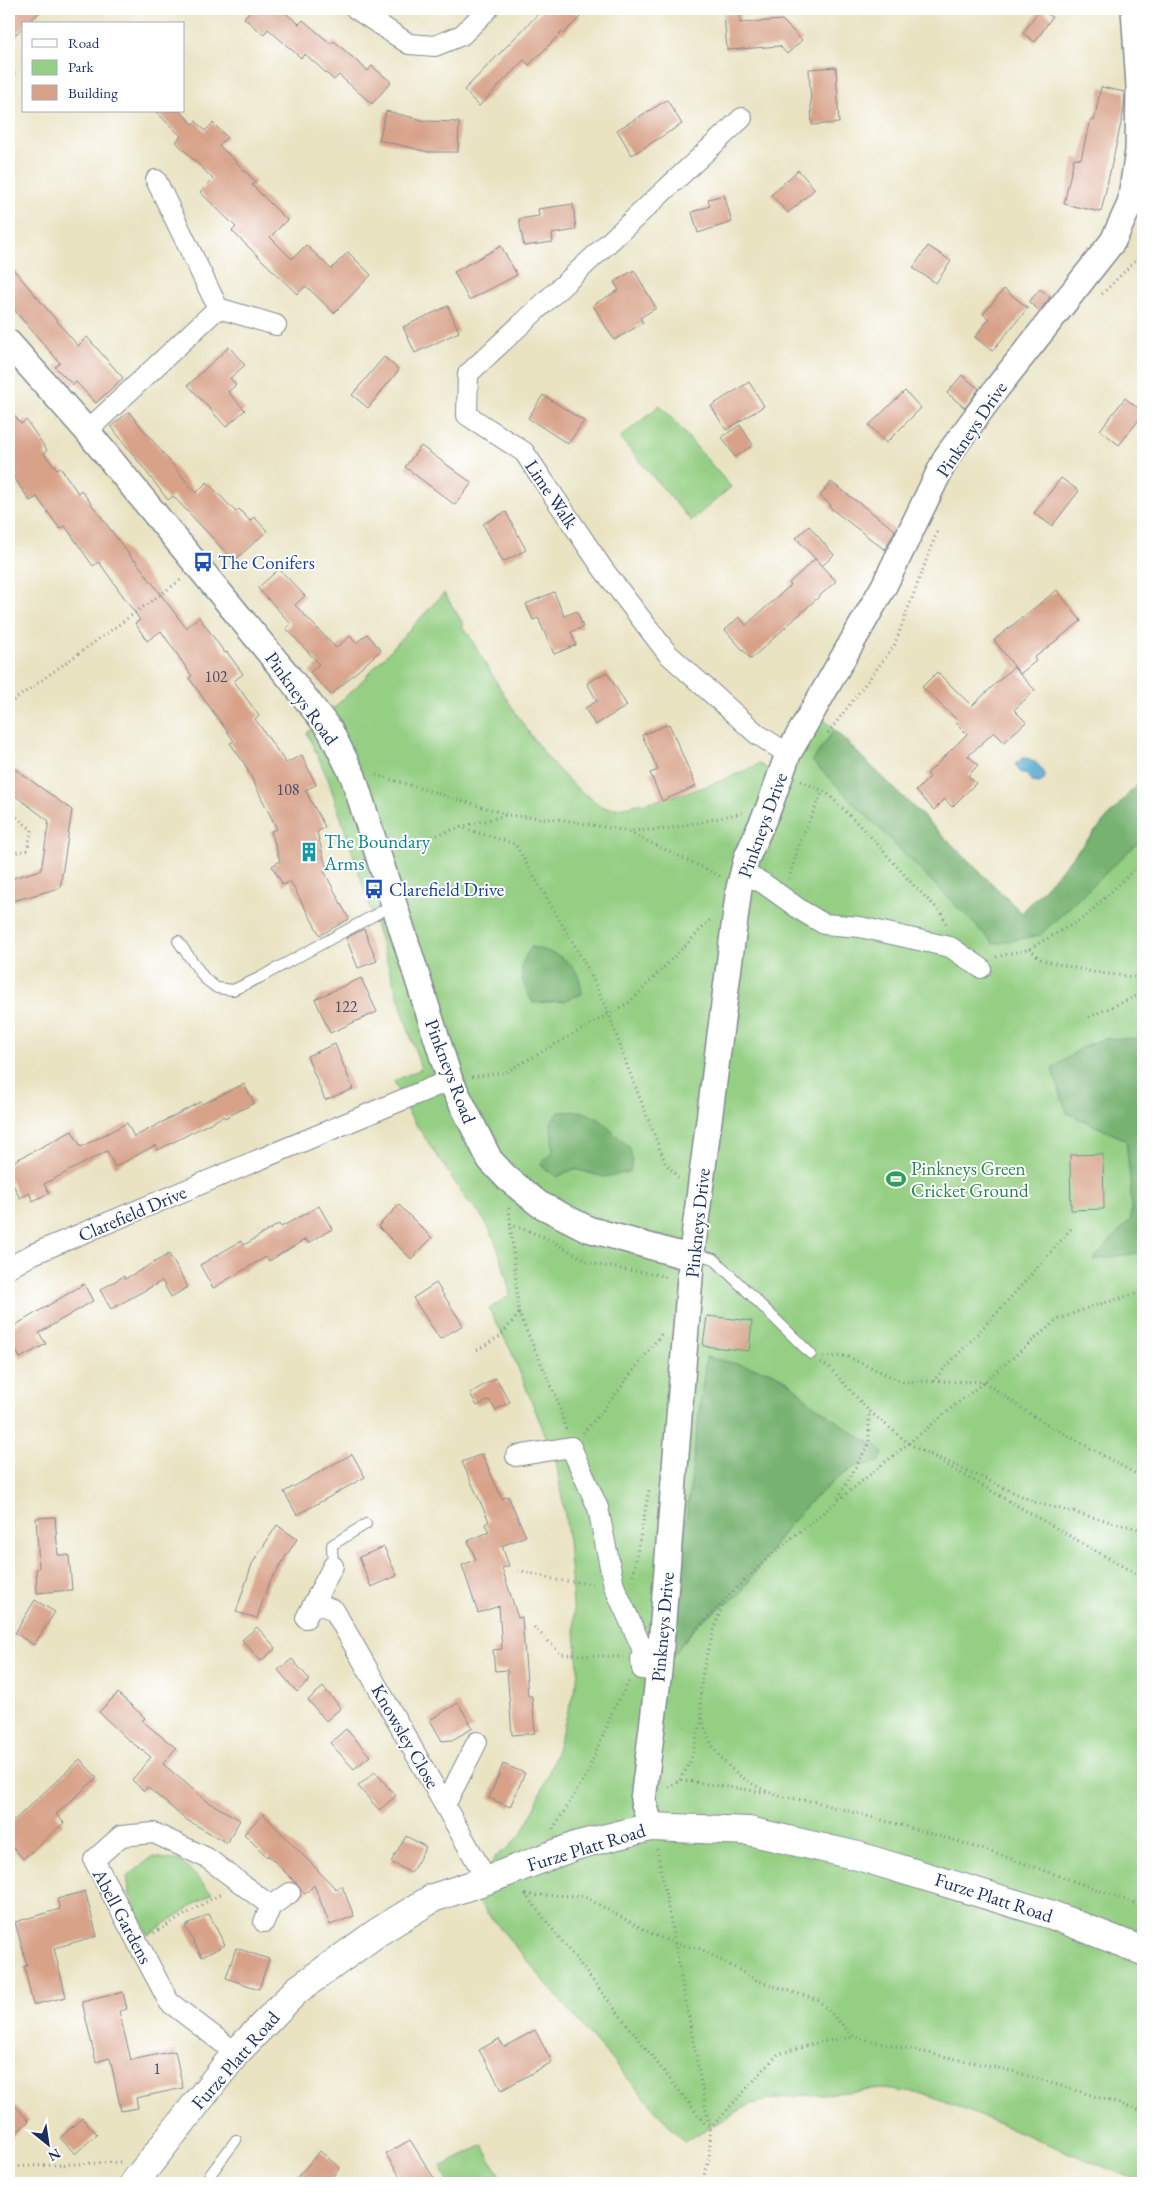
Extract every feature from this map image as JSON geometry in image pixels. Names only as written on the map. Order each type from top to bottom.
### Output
[{"type":"main road","name":"Furze Platt Road","points":[[134,2183],[236,2053],[297,1990],[378,1932],[433,1898],[578,1845],[651,1827],[749,1831],[858,1856],[1052,1915],[1143,1951]]},
{"type":"street","points":[[356,9],[409,44],[435,46],[462,35],[488,9]]},
{"type":"street","name":"Pinkneys Drive","points":[[651,1827],[643,1800],[647,1666],[685,1254],[739,888],[732,875],[747,857],[769,807],[788,754],[884,586],[947,456],[997,388],[1113,241],[1137,202],[1141,85],[1134,9]]},
{"type":"street","points":[[1138,9],[1143,11]]},
{"type":"street","name":"Lime Walk","points":[[742,118],[468,374],[468,415],[524,452],[603,569],[668,654],[757,734],[788,754]]},
{"type":"street","points":[[156,180],[218,308],[276,324]]},
{"type":"street","points":[[87,431],[218,308]]},
{"type":"street","name":"Pinkneys Road","points":[[9,343],[87,431],[330,730],[353,776],[450,1080],[480,1144],[490,1160],[507,1178],[539,1204],[588,1229],[685,1254]]},
{"type":"street","points":[[732,875],[763,883],[783,899],[824,924],[860,927],[950,947],[986,963]]},
{"type":"street","name":"Clarefield Drive","points":[[9,1268],[33,1254],[450,1080]]},
{"type":"street","points":[[516,1456],[571,1446],[598,1508],[647,1666]]},
{"type":"street","name":"Knowsley Close","points":[[333,1566],[310,1610],[334,1610],[445,1805],[495,1876]]},
{"type":"street","points":[[445,1805],[477,1742]]},
{"type":"street","name":"Abell Gardens","points":[[236,2053],[169,2002],[94,1860],[121,1836],[154,1833],[207,1858],[240,1883],[267,1914],[290,1893]]},
{"type":"lane","points":[[178,941],[205,979],[217,988],[232,990],[393,905]]},
{"type":"lane","points":[[685,1254],[714,1259],[811,1354]]},
{"type":"lane","points":[[333,1566],[332,1545],[366,1524]]},
{"type":"lane","points":[[204,2183],[236,2140]]},
{"type":"path","points":[[1095,301],[1138,259],[1143,245]]},
{"type":"path","points":[[823,740],[894,646],[938,527]]},
{"type":"path","points":[[9,709],[10,703],[198,567]]},
{"type":"path","points":[[353,776],[375,774],[507,815],[564,820],[627,831],[667,829],[769,807]]},
{"type":"path","points":[[793,778],[823,791],[872,838],[916,888],[942,913],[949,930]]},
{"type":"path","points":[[783,899],[800,841],[823,791]]},
{"type":"path","points":[[9,811],[32,830],[27,850],[9,854]]},
{"type":"path","points":[[377,855],[460,827],[507,815]]},
{"type":"path","points":[[460,827],[515,844],[587,967],[608,1014],[665,1162],[681,1182]]},
{"type":"path","points":[[627,831],[732,875]]},
{"type":"path","points":[[986,963],[1029,949],[1085,918],[1143,861]]},
{"type":"path","points":[[450,1080],[506,1072],[630,1002],[714,916]]},
{"type":"path","points":[[1029,949],[1042,960],[1092,972],[1143,978]]},
{"type":"path","points":[[1089,1017],[1143,993]]},
{"type":"path","points":[[507,1178],[519,1314],[557,1399],[571,1446]]},
{"type":"path","points":[[510,1224],[544,1237],[593,1264],[671,1277]]},
{"type":"path","points":[[933,1381],[1005,1304],[1071,1229]]},
{"type":"path","points":[[669,1287],[671,1277],[685,1254]]},
{"type":"path","points":[[553,1830],[586,1776],[625,1686],[724,1600],[771,1555],[984,1382],[1057,1320],[1090,1307],[1143,1292]]},
{"type":"path","points":[[477,1350],[499,1337],[519,1314]]},
{"type":"path","points":[[661,1343],[663,1324]]},
{"type":"path","points":[[571,1446],[605,1408],[662,1333]]},
{"type":"path","points":[[811,1354],[827,1358],[846,1356],[903,1382],[984,1382],[1033,1416],[1143,1478]]},
{"type":"path","points":[[811,1354],[831,1369],[869,1411],[908,1443],[1143,1578]]},
{"type":"path","points":[[836,1501],[869,1443],[869,1411]]},
{"type":"path","points":[[908,1443],[1038,1503],[1143,1530]]},
{"type":"path","points":[[518,1570],[557,1580],[623,1584],[650,1485]]},
{"type":"path","points":[[724,1600],[702,1675],[700,1696],[702,1716],[712,1744],[728,1764],[747,1781],[773,1794]]},
{"type":"path","points":[[534,1627],[561,1654],[607,1655],[647,1666]]},
{"type":"path","points":[[643,1800],[680,1780],[690,1762],[702,1716]]},
{"type":"path","points":[[680,1780],[818,1803],[967,1844],[1143,1906]]},
{"type":"path","points":[[651,1827],[662,1871],[710,2130],[710,2157],[703,2178],[699,2183]]},
{"type":"path","points":[[495,1876],[526,1895],[710,2130]]},
{"type":"path","points":[[138,1943],[240,1883]]},
{"type":"path","points":[[526,1895],[583,1896],[654,1935],[676,1944],[701,1948],[758,1980],[818,2000],[854,2037]]},
{"type":"path","points":[[710,2130],[778,2054],[820,2042],[854,2037],[1012,2071],[1143,2112]]},
{"type":"path","points":[[9,2167],[152,2160]]},
{"type":"green space","points":[[660,405],[731,487],[691,521],[620,438]]},
{"type":"green space","points":[[444,593],[464,625],[462,627],[508,701],[540,747],[575,786],[603,807],[623,807],[682,794],[759,764],[778,774],[818,714],[1022,913],[1143,778],[1143,2183],[929,2095],[884,2089],[785,2097],[751,2104],[684,2142],[586,2031],[474,1897],[495,1857],[508,1848],[523,1832],[536,1805],[555,1756],[577,1681],[578,1668],[567,1528],[556,1461],[511,1351],[489,1309],[510,1295],[496,1244],[484,1220],[467,1200],[409,1114],[394,1081],[421,1069],[328,779],[307,733],[356,687]]},
{"type":"green space","points":[[834,730],[1022,913],[1143,778],[1143,838],[1040,935],[994,944],[812,761]]},
{"type":"green space","points":[[532,947],[567,961],[577,974],[582,994],[564,1001],[533,1003],[525,988],[522,975],[523,961]]},
{"type":"green space","points":[[1143,1038],[1143,1252],[1093,1260],[1131,1219],[1131,1189],[1126,1140],[1067,1113],[1052,1069],[1081,1048],[1103,1039]]},
{"type":"green space","points":[[581,1111],[599,1119],[630,1148],[632,1160],[630,1172],[604,1177],[574,1169],[557,1177],[540,1164],[553,1152],[551,1122],[559,1112]]},
{"type":"green space","points":[[706,1357],[772,1372],[789,1382],[810,1402],[861,1438],[877,1446],[883,1454],[878,1462],[855,1467],[835,1480],[811,1501],[789,1525],[740,1594],[698,1623],[669,1661]]},
{"type":"green space","points":[[152,1857],[181,1861],[212,1893],[148,1935],[130,1896],[127,1877]]},
{"type":"green space","points":[[483,2145],[504,2183],[450,2183],[441,2167]]},
{"type":"water","points":[[1023,758],[1034,761],[1040,767],[1045,777],[1043,781],[1039,783],[1032,782],[1027,775],[1020,772],[1015,764]]},
{"type":"building","points":[[9,9],[43,9],[29,22],[22,22],[22,29],[9,40]]},
{"type":"building","points":[[252,9],[281,9],[299,24],[303,20],[331,44],[334,41],[368,71],[372,66],[391,82],[372,104],[339,75],[334,80],[305,54],[301,58],[268,29],[264,35],[244,18]]},
{"type":"building","points":[[543,9],[571,9],[580,17],[529,65],[524,60],[479,106],[464,90]]},
{"type":"building","points":[[1040,9],[1052,17],[1035,42],[1023,33]]},
{"type":"building","points":[[740,13],[740,23],[782,20],[802,40],[787,54],[780,46],[727,50],[724,14]]},
{"type":"building","points":[[836,67],[839,123],[812,125],[809,69]]},
{"type":"building","points":[[1101,87],[1125,92],[1124,110],[1101,212],[1064,204],[1074,158],[1081,159],[1090,120],[1094,121]]},
{"type":"building","points":[[667,100],[682,124],[632,155],[617,130]]},
{"type":"building","points":[[386,111],[426,121],[459,122],[458,152],[428,152],[379,140]]},
{"type":"building","points":[[156,112],[181,112],[193,124],[196,121],[205,131],[213,123],[227,137],[219,145],[256,182],[252,185],[287,220],[270,237],[292,259],[306,245],[331,269],[348,252],[371,275],[334,313],[306,286],[297,294],[232,231],[236,227],[200,192],[213,179],[176,142],[181,136]]},
{"type":"building","points":[[798,170],[815,189],[788,213],[771,195]]},
{"type":"building","points":[[724,195],[732,222],[698,233],[692,212],[710,206],[708,199]]},
{"type":"building","points":[[573,204],[576,230],[552,234],[553,242],[524,246],[519,219],[539,216],[538,209]]},
{"type":"building","points":[[501,246],[517,275],[469,300],[454,272]]},
{"type":"building","points":[[928,246],[951,261],[936,283],[913,268]]},
{"type":"building","points":[[9,264],[78,346],[87,337],[123,378],[96,403],[76,382],[73,385],[55,367],[60,363],[9,304]]},
{"type":"building","points":[[634,270],[656,308],[640,318],[643,323],[614,340],[593,305],[619,290],[614,282]]},
{"type":"building","points":[[1004,289],[1028,308],[992,351],[975,337],[989,319],[983,314]]},
{"type":"building","points":[[1040,289],[1050,297],[1040,311],[1029,302]]},
{"type":"building","points":[[448,306],[459,332],[415,353],[403,327]]},
{"type":"building","points":[[229,347],[245,365],[230,378],[236,385],[228,392],[245,410],[226,427],[188,385]]},
{"type":"building","points":[[384,357],[399,370],[368,408],[352,395]]},
{"type":"building","points":[[962,375],[979,389],[965,408],[947,393]]},
{"type":"building","points":[[749,382],[764,406],[726,430],[711,406]]},
{"type":"building","points":[[905,391],[921,408],[886,443],[869,425]]},
{"type":"building","points":[[543,395],[584,421],[568,444],[528,418]]},
{"type":"building","points":[[1125,398],[1143,412],[1143,415],[1119,445],[1100,430]]},
{"type":"building","points":[[9,408],[21,424],[26,420],[47,450],[44,454],[57,469],[60,467],[78,493],[81,490],[186,628],[199,617],[225,653],[227,652],[243,674],[234,681],[259,716],[255,719],[286,763],[302,755],[316,785],[305,790],[325,827],[317,832],[327,870],[324,871],[349,919],[320,935],[290,881],[283,885],[272,866],[280,861],[271,831],[277,829],[244,763],[230,743],[234,741],[189,678],[192,676],[161,631],[147,641],[135,623],[140,620],[99,562],[93,566],[65,526],[60,529],[37,497],[30,501],[9,470]]},
{"type":"building","points":[[129,412],[196,493],[207,482],[236,512],[239,509],[250,521],[254,517],[267,531],[234,561],[173,496],[168,500],[111,426]]},
{"type":"building","points":[[740,425],[753,445],[735,457],[722,437]]},
{"type":"building","points":[[421,446],[472,483],[455,505],[405,467]]},
{"type":"building","points":[[1061,478],[1079,491],[1052,526],[1034,513]]},
{"type":"building","points":[[831,482],[895,530],[885,550],[829,507],[831,505],[820,496]]},
{"type":"building","points":[[506,512],[526,550],[503,562],[483,524]]},
{"type":"building","points":[[809,526],[834,555],[822,566],[796,538]]},
{"type":"building","points":[[815,559],[836,581],[751,659],[725,630],[739,617],[746,625],[791,585],[789,583]]},
{"type":"building","points":[[279,569],[305,596],[295,605],[336,648],[350,636],[356,643],[367,634],[381,650],[331,695],[310,672],[319,664],[286,628],[291,624],[258,588]]},
{"type":"building","points":[[1057,590],[1081,621],[1034,658],[1036,661],[1020,674],[994,640]]},
{"type":"building","points":[[554,592],[564,616],[577,611],[583,627],[571,632],[576,645],[554,654],[538,618],[533,620],[526,604]]},
{"type":"building","points":[[1013,667],[1035,690],[1014,710],[1026,722],[1004,742],[994,732],[968,756],[978,765],[968,776],[976,783],[952,807],[945,799],[934,810],[916,791],[930,777],[927,774],[967,734],[955,722],[957,720],[922,687],[937,672],[972,706]]},
{"type":"building","points":[[607,672],[627,706],[595,725],[585,708],[597,701],[587,683]]},
{"type":"building","points":[[669,724],[696,786],[662,801],[650,773],[658,770],[642,735]]},
{"type":"building","points":[[15,769],[72,810],[60,888],[9,902],[9,879],[41,870],[49,821],[9,791],[9,778]]},
{"type":"building","points":[[364,929],[377,961],[358,968],[346,938]]},
{"type":"building","points":[[361,978],[377,1012],[330,1033],[315,999]]},
{"type":"building","points":[[335,1044],[353,1089],[325,1100],[307,1056]]},
{"type":"building","points":[[244,1084],[254,1103],[225,1118],[224,1116],[158,1150],[156,1145],[115,1167],[107,1151],[44,1184],[49,1193],[33,1201],[29,1193],[20,1198],[9,1177],[9,1164],[72,1131],[81,1147],[127,1123],[134,1137],[200,1102],[202,1104]]},
{"type":"building","points":[[1103,1154],[1104,1209],[1071,1210],[1070,1155]]},
{"type":"building","points":[[399,1205],[432,1238],[411,1259],[378,1226]]},
{"type":"building","points":[[319,1206],[332,1229],[308,1243],[306,1239],[269,1261],[266,1257],[213,1288],[200,1265],[241,1241],[244,1245],[279,1224],[281,1227]]},
{"type":"building","points":[[169,1254],[188,1287],[171,1297],[162,1281],[111,1309],[100,1290],[124,1276],[125,1279]]},
{"type":"building","points":[[436,1283],[463,1325],[440,1339],[413,1298]]},
{"type":"building","points":[[84,1284],[93,1301],[39,1333],[46,1344],[20,1358],[16,1350],[9,1357],[9,1329]]},
{"type":"building","points":[[707,1316],[752,1321],[749,1351],[703,1346]]},
{"type":"building","points":[[496,1378],[510,1402],[495,1410],[489,1400],[477,1406],[470,1393]]},
{"type":"building","points":[[352,1454],[365,1477],[297,1515],[284,1492]]},
{"type":"building","points":[[482,1454],[502,1499],[508,1496],[526,1536],[502,1546],[509,1566],[502,1568],[518,1618],[522,1617],[528,1696],[532,1696],[535,1733],[512,1735],[507,1670],[495,1671],[493,1650],[502,1649],[499,1606],[478,1613],[462,1565],[476,1560],[468,1541],[489,1532],[485,1524],[489,1521],[462,1462]]},
{"type":"building","points":[[55,1517],[58,1555],[69,1555],[72,1590],[37,1593],[36,1569],[39,1568],[36,1518]]},
{"type":"building","points":[[277,1525],[297,1539],[269,1583],[257,1618],[236,1612],[252,1564]]},
{"type":"building","points":[[384,1547],[397,1576],[371,1587],[359,1557]]},
{"type":"building","points":[[35,1600],[55,1612],[34,1645],[15,1633]]},
{"type":"building","points":[[257,1627],[276,1648],[261,1661],[242,1640]]},
{"type":"building","points":[[292,1659],[310,1680],[297,1692],[278,1670]]},
{"type":"building","points":[[323,1687],[341,1708],[326,1721],[308,1700]]},
{"type":"building","points":[[118,1693],[145,1718],[142,1721],[176,1748],[163,1764],[207,1801],[240,1820],[227,1843],[187,1820],[147,1787],[144,1791],[132,1780],[151,1757],[126,1738],[99,1712]]},
{"type":"building","points":[[458,1703],[473,1728],[452,1740],[442,1741],[430,1720]]},
{"type":"building","points":[[346,1729],[370,1756],[354,1769],[330,1743]]},
{"type":"building","points":[[80,1759],[97,1778],[56,1814],[64,1823],[23,1859],[9,1843],[9,1825]]},
{"type":"building","points":[[503,1764],[525,1773],[510,1807],[489,1798]]},
{"type":"building","points":[[375,1772],[396,1796],[379,1810],[358,1786]]},
{"type":"building","points":[[263,1814],[336,1889],[342,1886],[354,1916],[330,1925],[314,1885],[305,1894],[268,1855],[267,1857],[244,1834]]},
{"type":"building","points":[[406,1836],[426,1847],[411,1873],[391,1862]]},
{"type":"building","points":[[85,1891],[97,1936],[54,1948],[66,1997],[33,2005],[24,1966],[27,1966],[15,1922],[60,1909],[57,1899]]},
{"type":"building","points":[[209,1914],[225,1945],[202,1957],[185,1926]]},
{"type":"building","points":[[236,1948],[269,1959],[259,1989],[226,1978]]},
{"type":"building","points":[[123,1992],[127,2009],[119,2011],[131,2060],[175,2051],[183,2088],[136,2098],[138,2108],[121,2111],[110,2058],[96,2062],[82,2002]]},
{"type":"building","points":[[535,2030],[552,2062],[502,2090],[479,2050],[499,2039],[504,2047]]},
{"type":"building","points":[[9,2099],[29,2121],[9,2140]]},
{"type":"building","points":[[82,2118],[97,2134],[75,2154],[60,2138]]},
{"type":"building","points":[[410,2140],[437,2183],[404,2183],[386,2154]]},
{"type":"building","points":[[320,2151],[340,2168],[328,2183],[292,2183]]},
{"type":"place","name":"The Conifers","points":[[203,562]]},
{"type":"place","name":"The Boundary Arms","points":[[309,852]]},
{"type":"place","name":"Clarefield Drive","points":[[374,889]]},
{"type":"place","name":"Pinkneys Green Cricket Ground","points":[[896,1179]]}]
